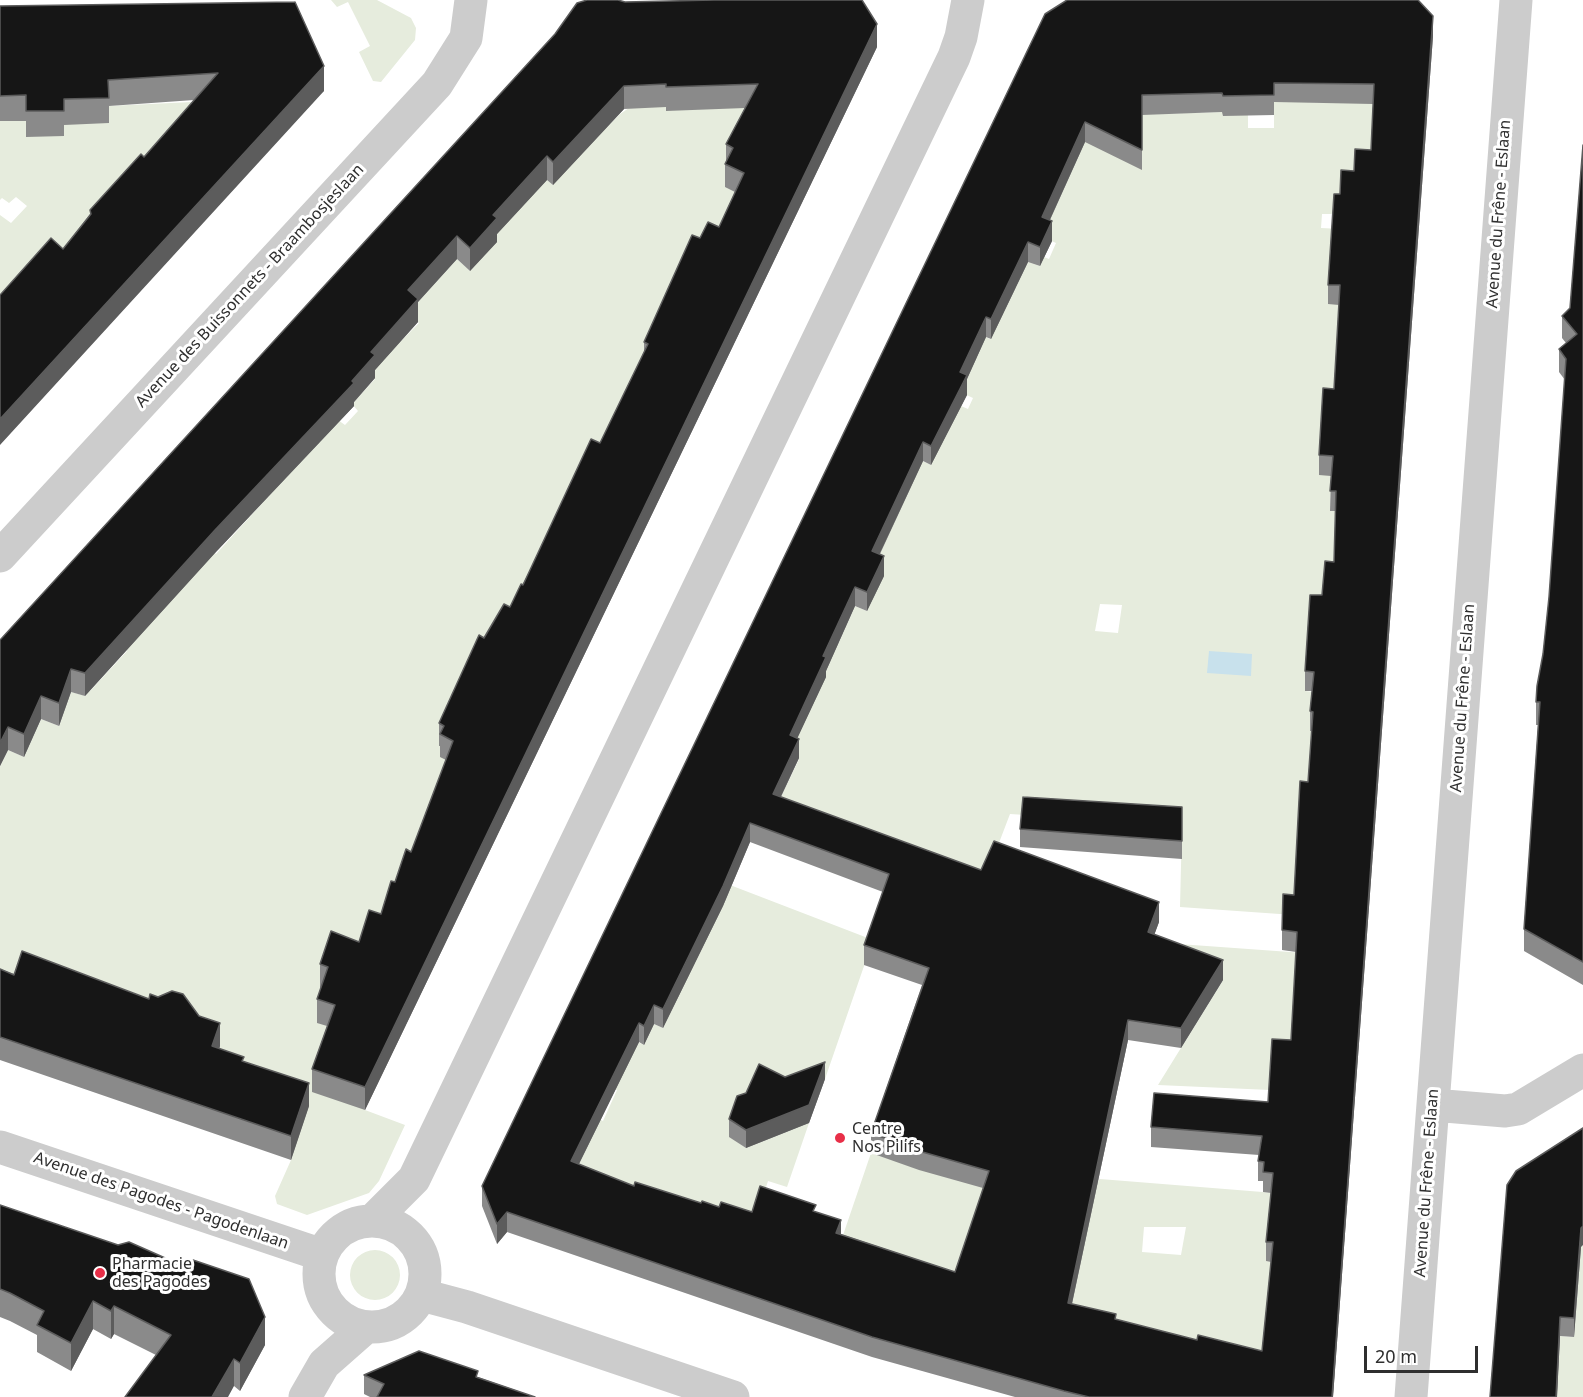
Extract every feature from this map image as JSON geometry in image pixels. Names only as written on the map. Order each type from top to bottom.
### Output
[{"type":"street","name":"Avenue des Buissonnets - Braambosjeslaan","points":[[0,556],[437,84],[466,38],[471,0]]},
{"type":"street","points":[[372,1221],[414,1179],[954,57],[962,37],[968,0]]},
{"type":"street","name":"Avenue du Frêne - Eslaan","points":[[1411,1397],[1516,0]]},
{"type":"street","points":[[1433,1105],[1505,1111],[1518,1109],[1583,1070]]},
{"type":"street","name":"Avenue des Pagodes - Pagodenlaan","points":[[0,1147],[322,1255]]},
{"type":"street","points":[[412,1238],[414,1179]]},
{"type":"street","points":[[372,1221],[401,1228],[412,1238],[423,1255],[426,1275],[422,1295],[415,1307],[399,1320],[380,1327],[366,1328],[341,1318],[331,1308],[319,1283],[322,1255],[337,1234],[359,1222],[372,1221]]},
{"type":"street","points":[[422,1295],[467,1307],[733,1397]]},
{"type":"street","points":[[324,1364],[331,1308]]},
{"type":"street","points":[[305,1397],[324,1364],[366,1328]]},
{"type":"green space","points":[[331,0],[377,0],[411,18],[416,28],[415,40],[381,82],[373,81],[359,52],[370,46],[348,2],[337,7]]},
{"type":"green space","points":[[1376,75],[1378,155],[1346,214],[1322,214],[1321,228],[1342,229],[1330,510],[1340,511],[1339,566],[1322,615],[1305,691],[1314,692],[1310,730],[1313,731],[1319,755],[1294,915],[1180,907],[1182,825],[1010,814],[981,890],[780,799],[799,759],[790,754],[814,672],[839,642],[855,606],[867,611],[854,562],[912,456],[931,465],[954,403],[968,409],[973,398],[960,392],[984,336],[990,339],[1028,262],[1040,266],[1044,257],[1049,259],[1056,243],[1041,236],[1084,141],[1104,111],[1150,114],[1222,112],[1248,115],[1248,128],[1274,128],[1274,100],[1323,103]],"holes":[[[1100,604],[1122,605],[1118,633],[1095,631]]]},
{"type":"green space","points":[[193,97],[214,97],[0,323],[0,215],[11,223],[27,206],[16,197],[9,203],[2,198],[0,200],[0,117],[26,116],[26,137],[64,115],[108,106],[192,102]]},
{"type":"green space","points":[[754,103],[748,198],[682,299],[444,749],[459,767],[381,937],[320,987],[328,990],[335,1029],[365,1110],[405,1125],[379,1181],[369,1193],[307,1215],[277,1204],[275,1196],[291,1160],[0,998],[0,766],[8,750],[24,757],[41,719],[59,726],[71,692],[86,696],[87,691],[90,691],[127,651],[122,646],[211,549],[216,554],[338,420],[345,425],[358,411],[352,404],[375,379],[369,373],[419,323],[408,313],[457,259],[470,271],[479,224],[547,180],[553,185],[587,109],[607,127],[629,108]]},
{"type":"green space","points":[[730,885],[873,940],[825,1079],[737,1114],[729,1136],[746,1148],[809,1123],[787,1187],[768,1181],[758,1212],[776,1218],[579,1194],[579,1126],[593,1116],[603,1121],[617,1090],[609,1086],[638,1042],[644,1045],[654,1024],[663,1028]]},
{"type":"green space","points":[[1151,942],[1304,953],[1305,1008],[1270,1090],[1158,1085],[1223,980]]},
{"type":"green space","points":[[871,1153],[952,1179],[1098,1181],[1100,1179],[1275,1193],[1266,1261],[1277,1262],[1279,1360],[825,1288]],"holes":[[[1144,1227],[1186,1227],[1181,1255],[1142,1252]]]},
{"type":"green space","points":[[1583,1245],[1583,1397],[1556,1397],[1560,1336],[1574,1337],[1579,1270],[1571,1253]]},
{"type":"green space","points":[[375,1250],[393,1257],[400,1275],[393,1293],[375,1300],[357,1293],[350,1275],[357,1257]]},
{"type":"water","points":[[1209,651],[1252,654],[1251,676],[1207,673]]},
{"type":"building","points":[[587,0],[625,2],[862,0],[877,24],[365,1087],[312,1069],[335,1005],[317,999],[328,967],[320,964],[331,931],[359,942],[369,910],[381,914],[391,881],[395,882],[406,849],[411,852],[453,741],[440,734],[444,726],[439,723],[479,635],[484,638],[504,604],[510,607],[521,584],[523,585],[591,439],[600,443],[648,344],[644,342],[692,235],[700,238],[708,222],[719,227],[744,173],[725,164],[733,148],[726,144],[758,84],[624,86],[553,162],[547,156],[493,215],[497,218],[470,248],[457,236],[408,290],[418,299],[371,352],[375,355],[352,381],[354,383],[215,530],[85,673],[71,669],[59,703],[41,696],[24,734],[8,727],[0,743],[0,640],[555,34],[577,3]]},
{"type":"building","points":[[1067,0],[1418,0],[1433,16],[1332,1397],[1089,1397],[1064,1391],[872,1337],[507,1212],[497,1224],[482,1186],[1045,14]],"holes":[[[1274,83],[1374,84],[1371,150],[1355,149],[1354,171],[1341,170],[1340,194],[1334,194],[1328,285],[1340,285],[1334,389],[1323,388],[1319,455],[1333,456],[1330,491],[1336,491],[1334,562],[1325,561],[1322,595],[1310,595],[1305,671],[1314,672],[1310,711],[1313,712],[1308,782],[1300,781],[1294,895],[1283,894],[1282,930],[1297,932],[1291,1040],[1272,1039],[1268,1102],[1154,1093],[1151,1127],[1262,1136],[1258,1161],[1264,1162],[1263,1172],[1273,1173],[1266,1242],[1273,1242],[1262,1351],[1198,1335],[1197,1340],[1115,1319],[1116,1314],[1068,1303],[1128,1020],[1181,1028],[1223,960],[1148,932],[1159,902],[994,841],[981,870],[773,794],[799,739],[790,735],[855,587],[867,592],[884,556],[872,551],[923,442],[931,446],[967,375],[960,372],[986,317],[991,319],[1028,242],[1040,247],[1052,221],[1042,217],[1085,122],[1142,150],[1142,95],[1222,93],[1223,96],[1274,95]],[[750,823],[889,874],[864,945],[929,968],[871,1133],[919,1151],[989,1171],[955,1272],[836,1233],[841,1220],[813,1211],[816,1205],[760,1186],[752,1212],[721,1202],[719,1207],[702,1201],[701,1203],[635,1182],[634,1186],[571,1161],[639,1023],[644,1026],[654,1005],[663,1009],[723,886]]]},
{"type":"building","points":[[295,2],[324,66],[0,419],[0,295],[51,238],[63,249],[91,214],[90,210],[141,154],[144,157],[218,73],[108,80],[109,98],[64,99],[64,111],[26,111],[26,95],[0,96],[0,6]]},
{"type":"building","points":[[1583,145],[1583,962],[1524,929],[1540,702],[1536,702],[1537,686],[1549,597],[1566,359],[1559,349],[1577,334],[1562,316],[1570,308]]},
{"type":"building","points":[[1023,797],[1182,807],[1182,841],[1020,829]]},
{"type":"building","points":[[22,951],[149,999],[150,994],[158,997],[172,991],[183,994],[199,1016],[220,1023],[212,1046],[244,1057],[242,1061],[309,1083],[291,1136],[0,1037],[0,969],[14,975]]},
{"type":"building","points":[[825,1062],[809,1105],[746,1130],[729,1119],[737,1096],[746,1093],[759,1064],[785,1077]]},
{"type":"building","points":[[1583,1128],[1583,1226],[1574,1318],[1560,1317],[1556,1397],[1490,1397],[1507,1185],[1516,1171]]},
{"type":"building","points":[[0,1205],[118,1245],[129,1242],[190,1269],[193,1260],[249,1279],[265,1317],[240,1363],[234,1359],[212,1397],[125,1397],[171,1335],[114,1306],[111,1311],[93,1301],[71,1343],[37,1325],[44,1311],[0,1289]]},
{"type":"building","points":[[419,1351],[478,1371],[476,1377],[535,1397],[377,1397],[384,1384],[364,1375]]},
{"type":"place","name":"Centre Nos Pilifs","points":[[840,1138]]},
{"type":"place","name":"Pharmacie des Pagodes","points":[[100,1273]]}]
